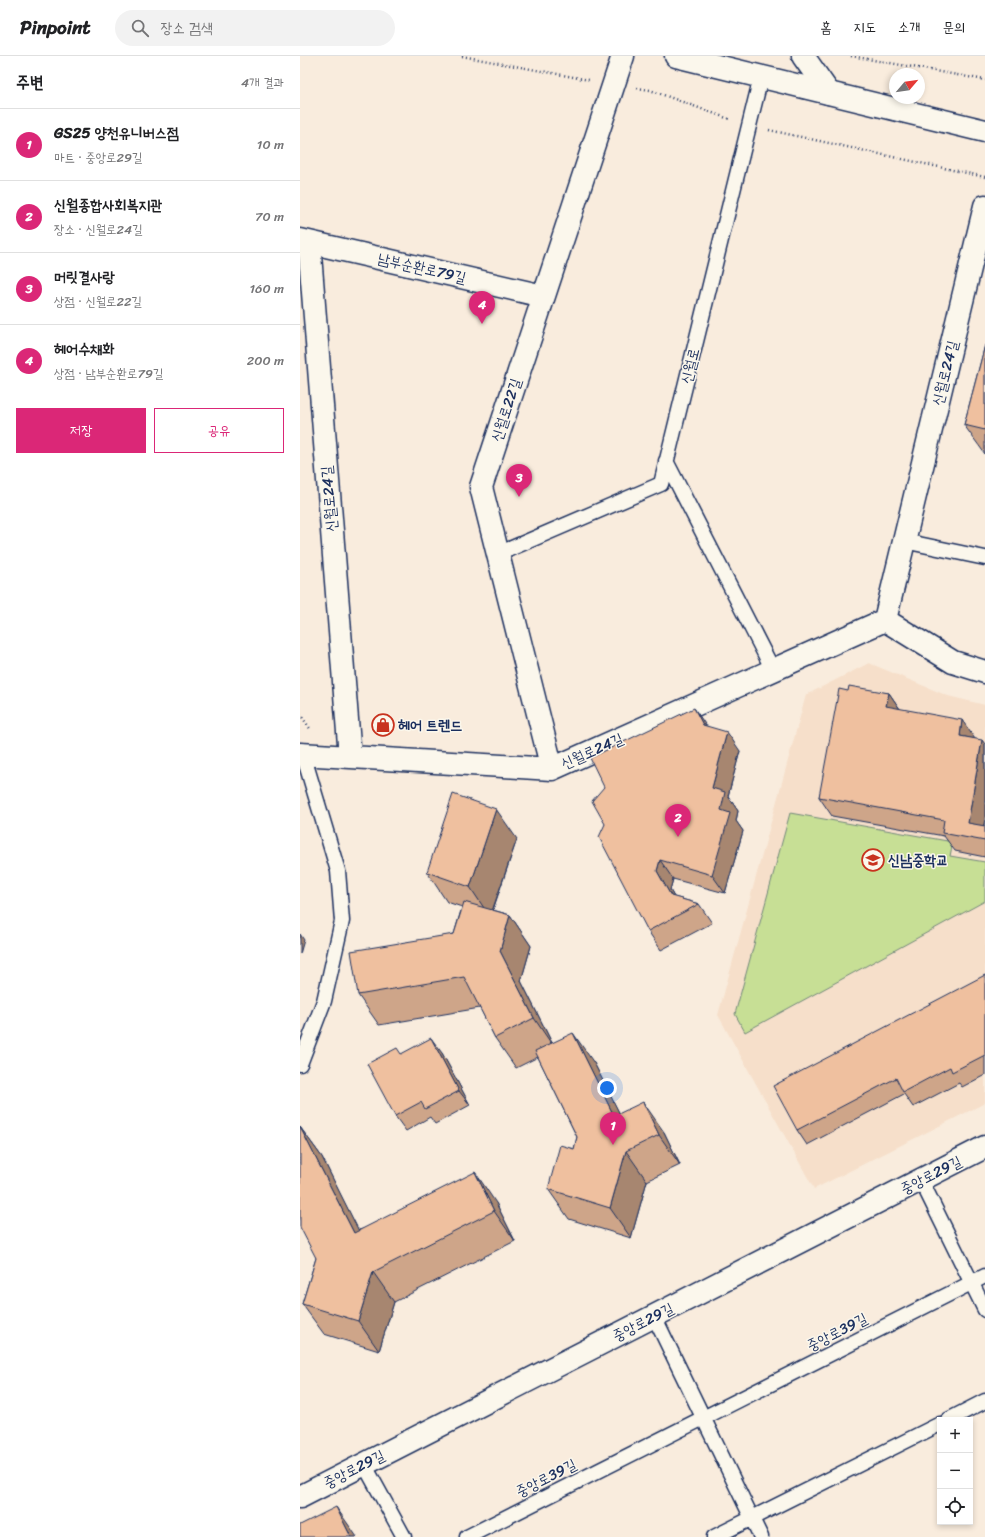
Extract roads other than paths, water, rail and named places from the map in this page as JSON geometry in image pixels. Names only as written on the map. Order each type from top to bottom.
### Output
[{"type":"street","name":"신월로22길","points":[[552,769],[480,487],[623,56]]},
{"type":"street","points":[[676,56],[985,131]]},
{"type":"street","points":[[803,56],[829,94]]},
{"type":"street","name":"신월로24길","points":[[301,754],[552,769],[885,620],[985,206]]},
{"type":"street","name":"남부순환로79길","points":[[304,241],[543,296]]},
{"type":"street","name":"신월로24길","points":[[304,241],[350,757]]},
{"type":"street","points":[[885,620],[953,662],[985,672]]},
{"type":"street","name":"중앙로29길","points":[[300,1497],[985,1147]]},
{"type":"lane","name":"신월로","points":[[498,554],[661,484],[761,77]]},
{"type":"lane","points":[[666,461],[774,670]]},
{"type":"lane","points":[[904,541],[985,558]]},
{"type":"lane","points":[[300,1064],[324,1001],[342,921],[338,871],[301,754]]},
{"type":"lane","points":[[921,1180],[985,1310]]},
{"type":"lane","name":"중앙로39길","points":[[467,1537],[985,1276]]},
{"type":"lane","points":[[654,1316],[761,1537]]},
{"type":"lane","points":[[954,1417],[985,1401]]},
{"type":"lane","points":[[714,1537],[937,1426]]},
{"type":"lane","points":[[364,1464],[404,1537]]},
{"type":"place","name":"헤어수채화","points":[[482,324]]},
{"type":"place","name":"머릿결사랑","points":[[519,497]]},
{"type":"place","name":"헤어 트렌드","points":[[383,725]]},
{"type":"place","name":"신월종합사회복지관","points":[[678,837]]},
{"type":"place","name":"신남중학교","points":[[873,860]]},
{"type":"place","name":"GS25 양천유니버스점","points":[[613,1145]]}]
